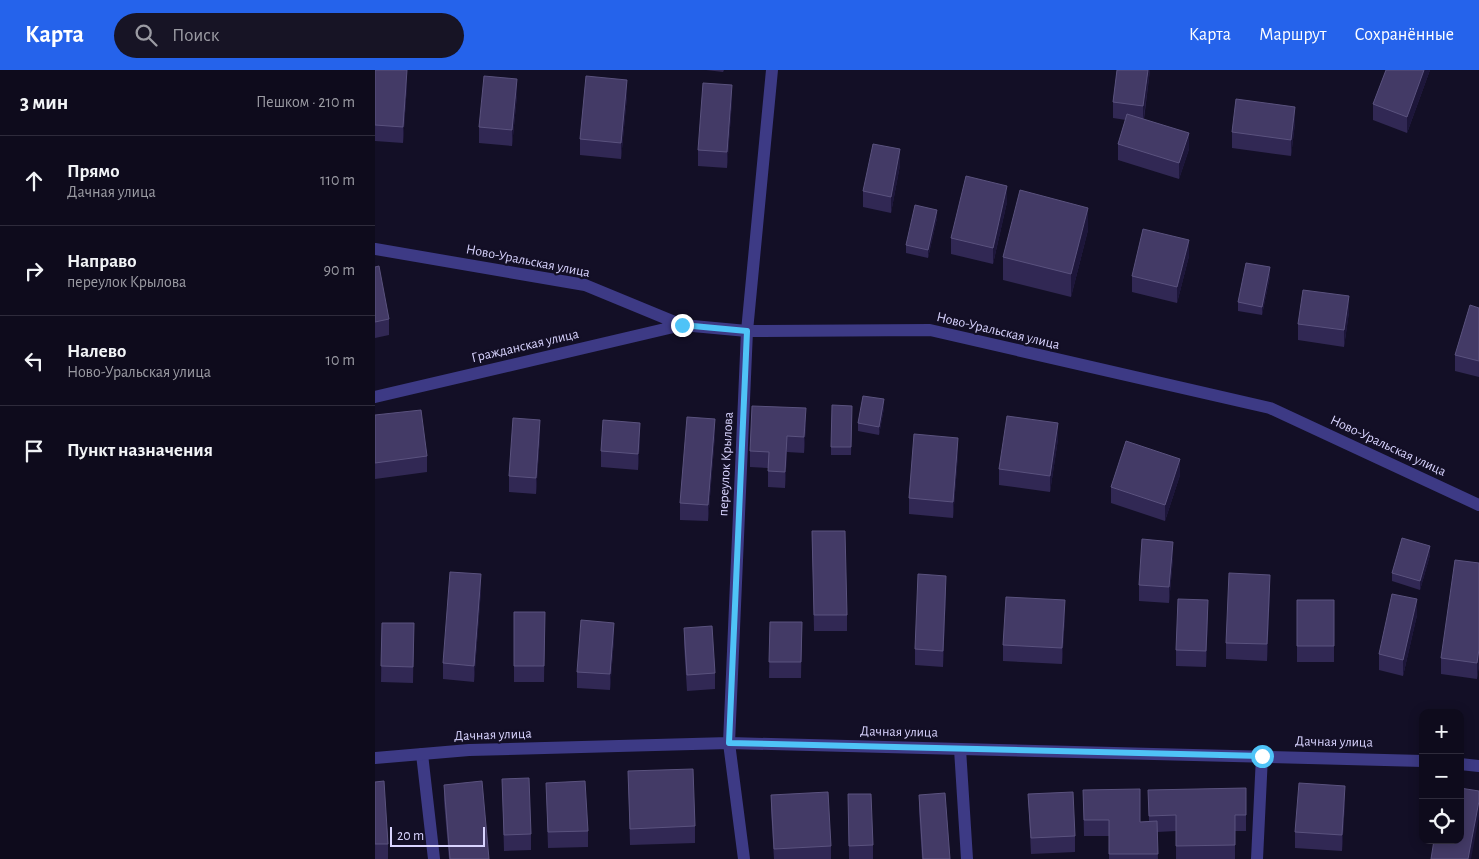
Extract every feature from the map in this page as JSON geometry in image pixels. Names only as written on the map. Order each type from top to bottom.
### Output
[{"type":"street","name":"переулок Крылова","points":[[744,859],[729,743],[747,331],[771,70]]},
{"type":"street","name":"Ново-Уральская улица","points":[[375,249],[585,285],[682,325],[747,331],[930,330],[1270,408],[1479,505]]},
{"type":"street","name":"Гражданская улица","points":[[375,397],[682,325]]},
{"type":"street","name":"Дачная улица","points":[[375,758],[469,750],[729,743],[1419,761]]},
{"type":"street","points":[[960,749],[967,859]]},
{"type":"street","points":[[422,754],[434,859]]},
{"type":"street","points":[[1257,859],[1262,756]]},
{"type":"street","points":[[1464,764],[1479,766]]},
{"type":"building","points":[[375,70],[407,70],[403,127],[375,125]]},
{"type":"building","points":[[1117,70],[1148,70],[1143,106],[1113,102]]},
{"type":"building","points":[[1386,70],[1424,70],[1407,117],[1373,104]]},
{"type":"building","points":[[484,76],[517,79],[512,130],[479,127]]},
{"type":"building","points":[[586,76],[627,80],[621,143],[580,139]]},
{"type":"building","points":[[703,83],[732,85],[727,152],[698,150]]},
{"type":"building","points":[[1236,99],[1295,107],[1291,140],[1232,132]]},
{"type":"building","points":[[1127,114],[1189,133],[1179,163],[1118,144]]},
{"type":"building","points":[[873,144],[900,149],[891,197],[863,191]]},
{"type":"building","points":[[966,176],[1007,186],[993,248],[951,238]]},
{"type":"building","points":[[1020,190],[1088,208],[1071,274],[1003,257]]},
{"type":"building","points":[[915,205],[937,210],[928,250],[906,245]]},
{"type":"building","points":[[1143,229],[1189,240],[1177,287],[1132,276]]},
{"type":"building","points":[[1246,263],[1270,267],[1262,307],[1238,302]]},
{"type":"building","points":[[379,266],[389,319],[375,322],[375,267]]},
{"type":"building","points":[[1303,290],[1349,296],[1344,330],[1298,324]]},
{"type":"building","points":[[1470,305],[1479,308],[1479,361],[1455,355]]},
{"type":"building","points":[[863,396],[884,399],[879,427],[858,423]]},
{"type":"building","points":[[832,405],[852,406],[851,447],[831,447]]},
{"type":"building","points":[[752,406],[806,408],[804,437],[787,436],[785,472],[768,471],[769,452],[750,451]]},
{"type":"building","points":[[421,410],[427,456],[375,463],[375,415]]},
{"type":"building","points":[[1007,416],[1058,423],[1050,476],[999,469]]},
{"type":"building","points":[[687,417],[715,419],[708,505],[680,503]]},
{"type":"building","points":[[513,418],[540,420],[536,478],[509,476]]},
{"type":"building","points":[[603,420],[640,423],[638,454],[601,451]]},
{"type":"building","points":[[914,434],[958,438],[953,502],[909,498]]},
{"type":"building","points":[[1126,441],[1180,459],[1165,505],[1111,487]]},
{"type":"building","points":[[812,531],[845,531],[847,615],[814,615]]},
{"type":"building","points":[[1402,538],[1430,546],[1420,581],[1392,573]]},
{"type":"building","points":[[1142,539],[1173,542],[1169,587],[1139,585]]},
{"type":"building","points":[[1455,560],[1479,563],[1479,649],[1477,663],[1441,658]]},
{"type":"building","points":[[450,572],[481,574],[474,666],[443,663]]},
{"type":"building","points":[[1229,573],[1270,575],[1267,644],[1226,643]]},
{"type":"building","points":[[918,574],[946,576],[943,651],[915,649]]},
{"type":"building","points":[[1392,594],[1417,599],[1403,660],[1379,654]]},
{"type":"building","points":[[1006,597],[1065,600],[1062,648],[1003,645]]},
{"type":"building","points":[[1178,599],[1208,600],[1206,651],[1176,650]]},
{"type":"building","points":[[1297,600],[1334,600],[1334,646],[1297,646]]},
{"type":"building","points":[[514,612],[545,612],[544,666],[514,666]]},
{"type":"building","points":[[581,620],[614,623],[610,674],[577,672]]},
{"type":"building","points":[[770,622],[802,622],[801,662],[769,662]]},
{"type":"building","points":[[382,623],[414,623],[413,667],[381,666]]},
{"type":"building","points":[[712,626],[715,673],[687,675],[684,628]]},
{"type":"building","points":[[693,769],[695,826],[630,829],[628,771]]},
{"type":"building","points":[[529,778],[531,834],[504,835],[502,779]]},
{"type":"building","points":[[384,781],[388,844],[375,844],[375,782]]},
{"type":"building","points":[[482,781],[489,859],[450,859],[444,785]]},
{"type":"building","points":[[585,781],[588,831],[548,832],[546,783]]},
{"type":"building","points":[[1299,783],[1345,786],[1342,835],[1295,832]]},
{"type":"building","points":[[1246,788],[1246,815],[1235,815],[1235,845],[1176,846],[1176,815],[1149,816],[1148,790]]},
{"type":"building","points":[[1140,789],[1140,822],[1157,821],[1158,854],[1109,854],[1109,820],[1084,820],[1083,790]]},
{"type":"building","points":[[1464,789],[1479,791],[1479,801],[1468,859],[1431,859],[1433,844],[1464,844]]},
{"type":"building","points":[[828,792],[831,846],[774,849],[771,795]]},
{"type":"building","points":[[1073,792],[1075,836],[1031,838],[1028,794]]},
{"type":"building","points":[[945,793],[950,859],[923,859],[919,795]]},
{"type":"building","points":[[848,794],[871,794],[873,845],[849,846]]},
{"type":"route","points":[[682,325],[747,331],[729,743],[1262,756]]}]
